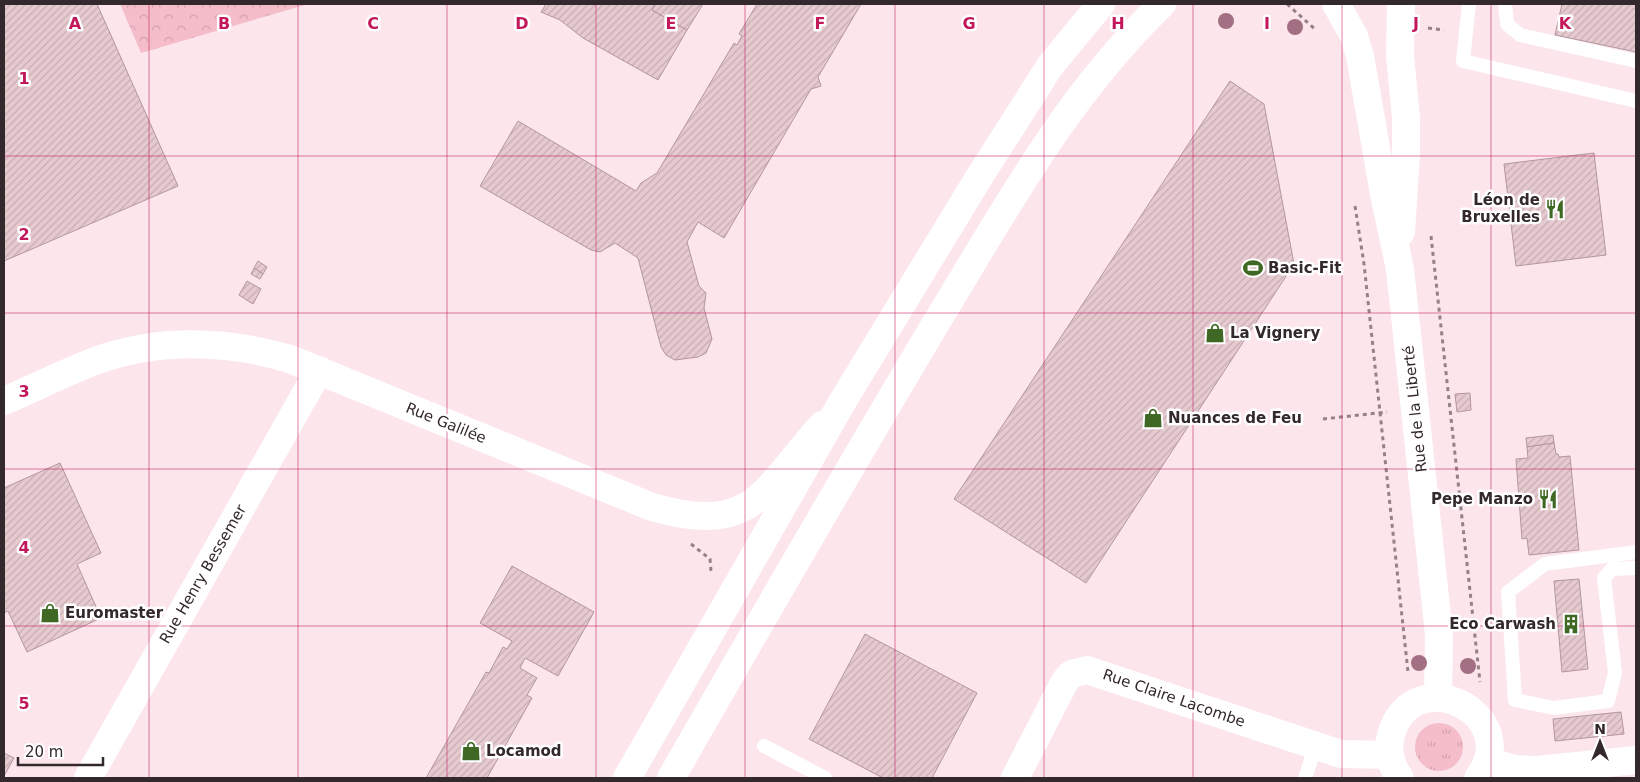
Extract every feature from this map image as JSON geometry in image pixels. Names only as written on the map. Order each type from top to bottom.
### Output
[{"type":"street","points":[[627,778],[844,399],[1016,118],[1066,45],[1101,4]]},
{"type":"street","points":[[671,778],[832,496],[1036,157],[1102,69],[1162,4]]},
{"type":"street","name":"Rue de la Liberté","points":[[1336,4],[1354,36],[1360,56],[1384,194],[1400,269],[1439,635],[1438,698]]},
{"type":"street","name":"Rue de la Liberté","points":[[1400,269],[1406,155],[1406,117],[1400,56],[1401,4]]},
{"type":"street","name":"Rue Galilée","points":[[4,400],[95,361],[131,351],[168,345],[212,345],[250,349],[290,359],[319,370],[645,504],[668,512],[700,517],[730,515],[752,504],[771,486],[844,399]]},
{"type":"street","name":"Rue Henry Bessemer","points":[[88,778],[319,370]]},
{"type":"street","name":"Rue Claire Lacombe","points":[[1015,778],[1061,688],[1071,674],[1079,671],[1097,672],[1316,746],[1395,767]]},
{"type":"street","points":[[1395,767],[1392,733],[1404,713],[1423,700],[1438,698],[1461,702],[1479,717],[1488,737],[1483,769],[1514,769],[1545,774],[1636,760]]},
{"type":"lane","points":[[1469,4],[1463,61],[1636,100]]},
{"type":"lane","points":[[1505,4],[1508,24],[1520,35],[1636,61]]},
{"type":"lane","points":[[1636,552],[1545,564],[1508,592],[1515,700],[1554,708],[1608,701],[1614,673],[1604,578],[1612,569],[1636,568]]},
{"type":"lane","points":[[764,746],[825,778]]},
{"type":"lane","points":[[1305,778],[1316,746]]},
{"type":"path","points":[[1287,4],[1320,33]]},
{"type":"path","points":[[1354,196],[1364,264],[1408,676]]},
{"type":"path","points":[[1430,230],[1480,687]]},
{"type":"path","points":[[1323,419],[1380,413]]},
{"type":"path","points":[[686,542],[702,551],[710,559],[710,578]]},
{"type":"green space","points":[[120,4],[308,4],[141,53]]},
{"type":"green space","points":[[1439,723],[1448,725],[1456,730],[1461,738],[1463,747],[1461,756],[1456,764],[1448,769],[1439,771],[1430,769],[1422,764],[1417,756],[1415,747],[1417,738],[1422,730],[1430,725]]},
{"type":"building","points":[[4,4],[97,4],[178,186],[4,261]]},
{"type":"building","points":[[546,4],[656,4],[652,10],[687,30],[658,80],[583,38],[560,20],[541,12]]},
{"type":"building","points":[[656,4],[703,4],[687,30],[652,10]]},
{"type":"building","points":[[757,4],[861,4],[818,77],[821,86],[811,89],[724,238],[698,222],[687,242],[699,286],[706,293],[704,308],[712,339],[706,353],[698,357],[675,360],[666,355],[661,347],[638,258],[615,243],[600,252],[591,250],[480,186],[518,121],[636,191],[641,183],[657,173],[734,43],[737,45],[742,36],[739,34]]},
{"type":"building","points":[[1562,4],[1636,4],[1636,52],[1555,35]]},
{"type":"building","points":[[1230,81],[1264,104],[1294,264],[1086,583],[954,499]]},
{"type":"building","name":"Léon de Bruxelles","points":[[1594,153],[1606,255],[1516,266],[1504,164]]},
{"type":"building","points":[[258,261],[267,267],[263,274],[254,268]]},
{"type":"building","points":[[254,268],[263,274],[260,279],[251,274]]},
{"type":"building","points":[[247,281],[261,289],[253,304],[239,295]]},
{"type":"building","points":[[1470,393],[1471,410],[1457,412],[1455,394]]},
{"type":"building","points":[[1553,435],[1554,443],[1527,447],[1526,438]]},
{"type":"building","name":"Pepe Manzo","points":[[1554,443],[1556,454],[1559,457],[1570,456],[1579,550],[1529,555],[1527,538],[1522,539],[1516,459],[1528,458],[1527,447]]},
{"type":"building","points":[[60,463],[101,553],[77,564],[101,618],[27,652],[8,611],[4,613],[4,488]]},
{"type":"building","points":[[512,566],[594,612],[558,676],[525,658],[520,668],[537,678],[527,695],[532,698],[487,778],[426,778],[486,672],[489,673],[503,647],[507,649],[512,641],[480,623]]},
{"type":"building","name":"Eco Carwash","points":[[1579,579],[1588,669],[1562,672],[1554,581]]},
{"type":"building","points":[[865,634],[977,693],[932,778],[883,778],[809,739]]},
{"type":"building","points":[[1621,712],[1624,734],[1555,741],[1553,719]]},
{"type":"building","points":[[4,753],[14,758],[4,776]]},
{"type":"place","name":"Léon de Bruxelles","points":[[1555,209]]},
{"type":"place","name":"Basic-Fit","points":[[1253,268]]},
{"type":"place","name":"La Vignery","points":[[1215,333]]},
{"type":"place","name":"Nuances de Feu","points":[[1153,418]]},
{"type":"place","name":"Pepe Manzo","points":[[1548,499]]},
{"type":"place","name":"Euromaster","points":[[50,613]]},
{"type":"place","name":"Eco Carwash","points":[[1571,624]]},
{"type":"place","name":"Locamod","points":[[471,751]]}]
